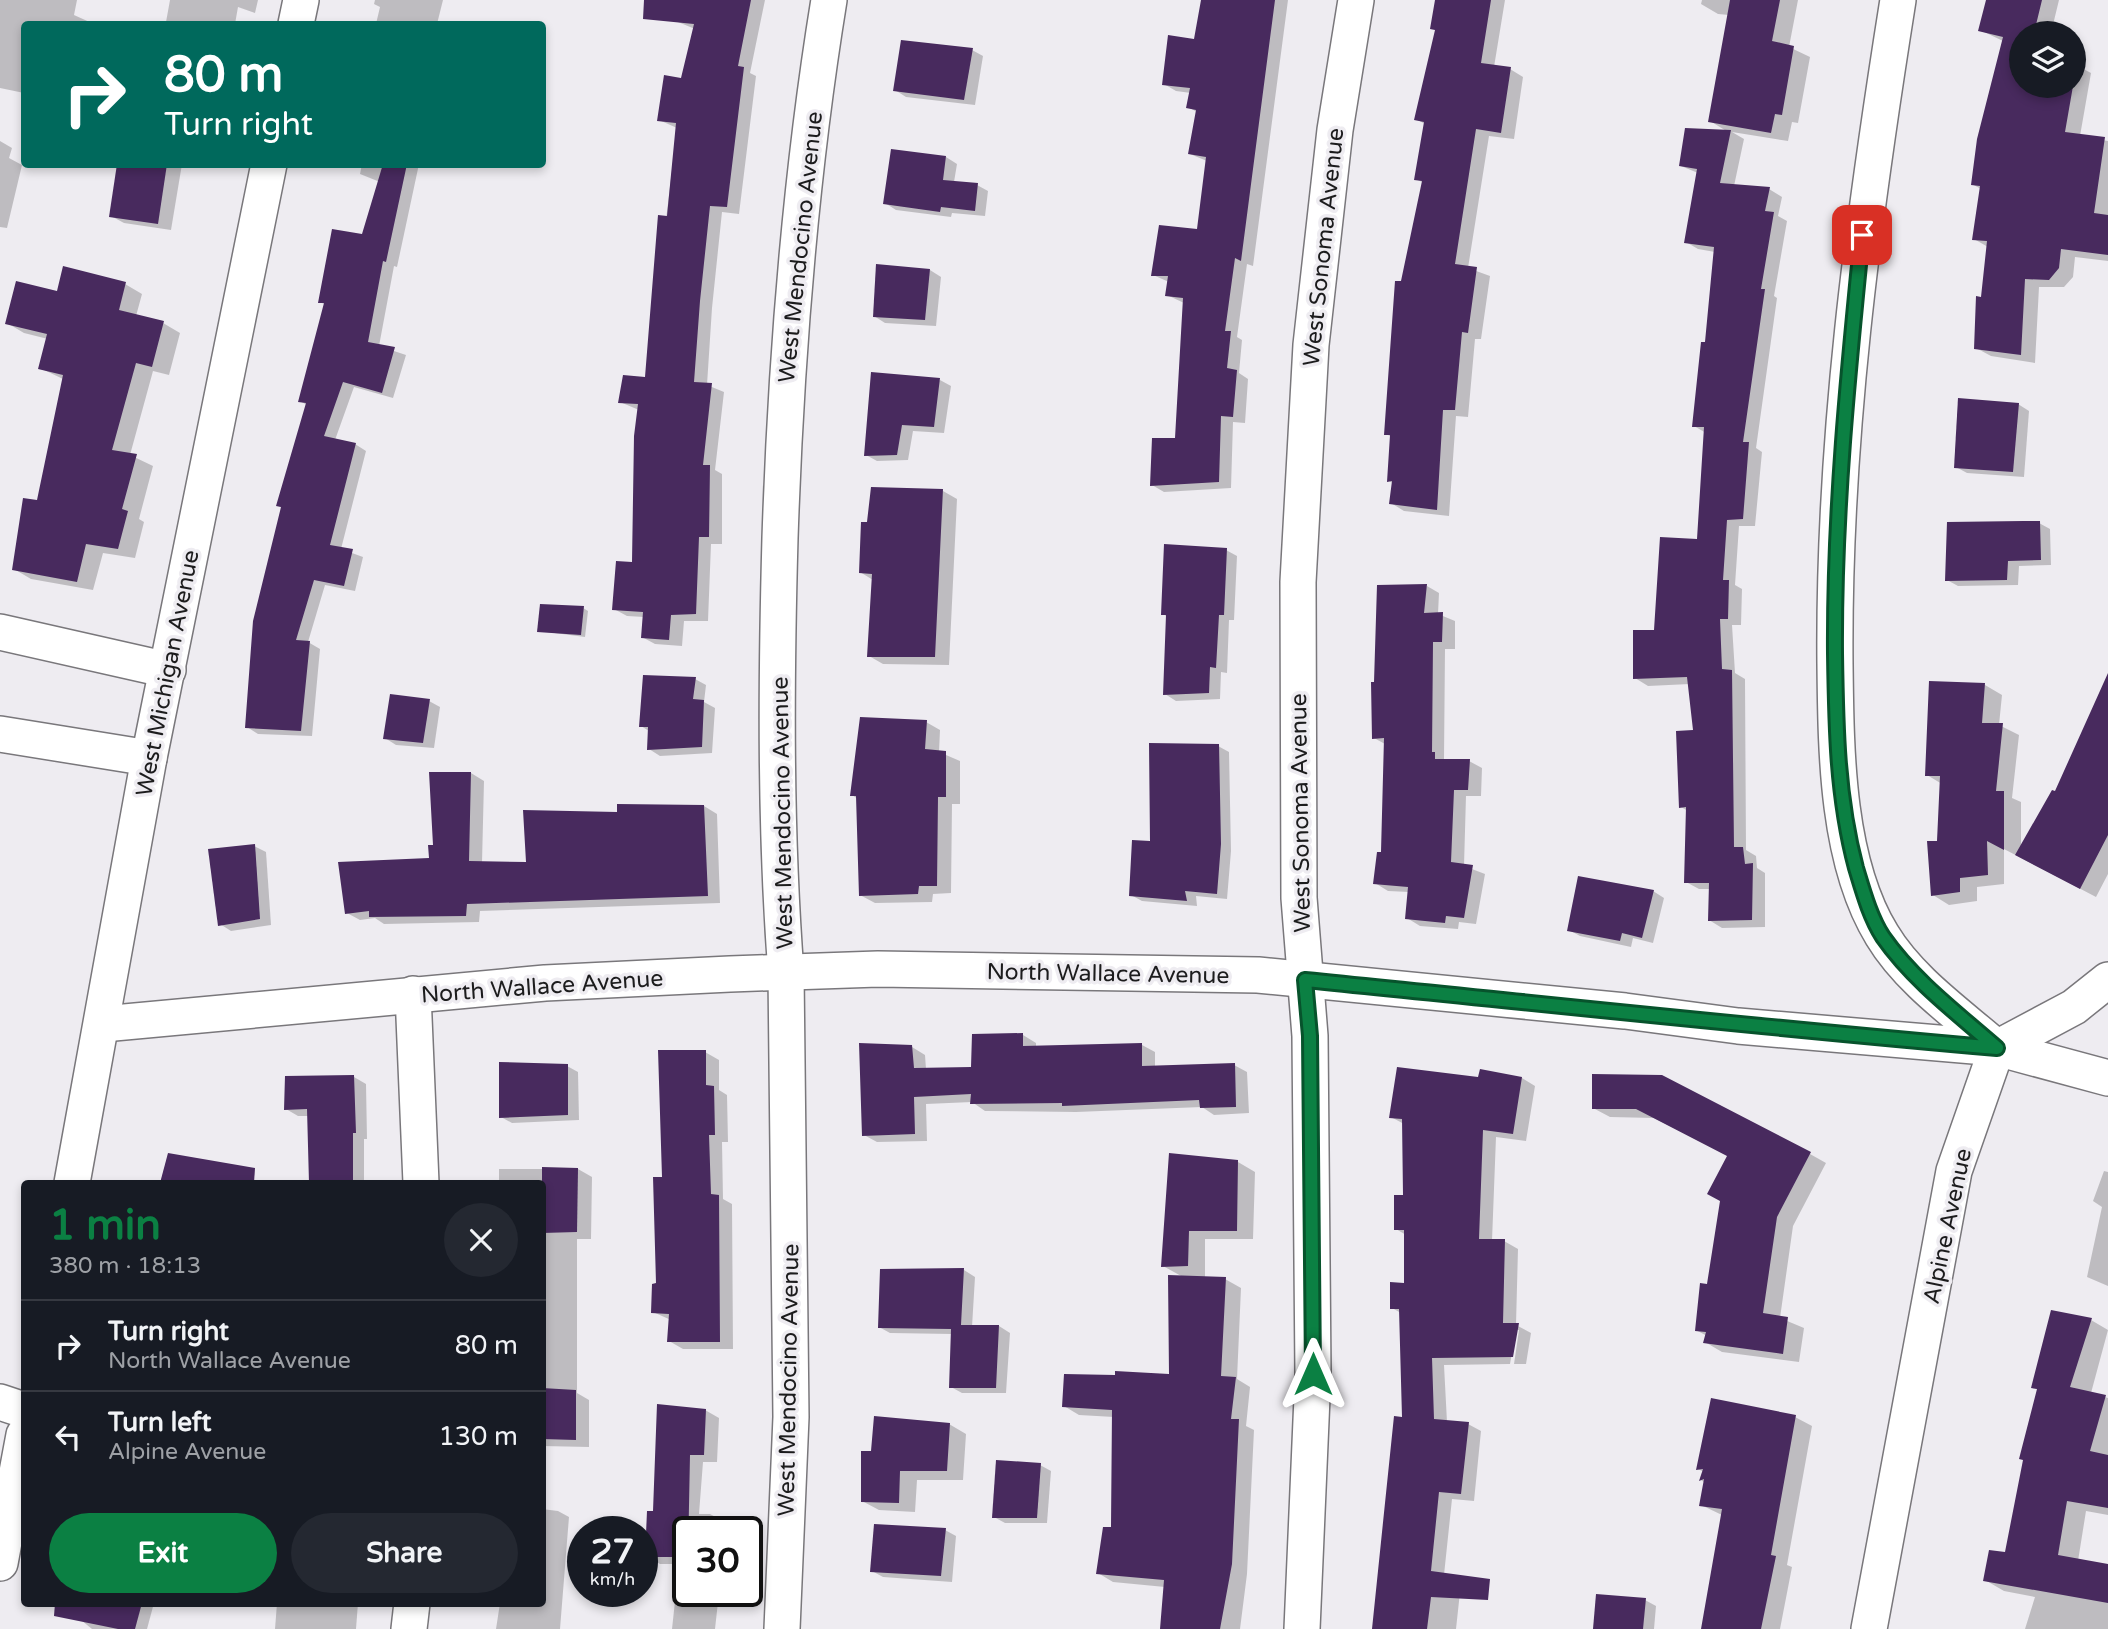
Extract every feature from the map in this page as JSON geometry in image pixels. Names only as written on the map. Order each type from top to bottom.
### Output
[{"type":"street","points":[[297,21],[301,0]]},
{"type":"street","name":"West Mendocino Avenue","points":[[782,1629],[791,1417],[786,973],[781,908],[777,736],[784,421],[793,289],[829,0]]},
{"type":"street","name":"West Sonoma Avenue","points":[[1302,1629],[1313,1374],[1310,1036],[1300,898],[1299,569],[1311,345],[1335,130],[1356,0]]},
{"type":"street","points":[[1898,0],[1865,208],[1845,397],[1835,581],[1836,753],[1849,839],[1864,895],[1882,936],[1917,977],[1997,1048],[2074,1007],[2108,980]]},
{"type":"street","name":"West Michigan Avenue","points":[[73,1180],[103,1024],[149,758],[269,168]]},
{"type":"street","points":[[0,632],[169,670]]},
{"type":"street","points":[[0,734],[149,758]]},
{"type":"street","name":"North Wallace Avenue","points":[[103,1024],[545,983],[878,969],[1258,975],[1625,1011],[1738,1026],[1997,1048],[2108,1078]]},
{"type":"street","points":[[413,994],[421,1180]]},
{"type":"street","name":"Alpine Avenue","points":[[1869,1629],[1954,1171],[1997,1048]]},
{"type":"street","points":[[0,1402],[21,1409]]},
{"type":"street","points":[[0,1563],[21,1451]]},
{"type":"street","points":[[409,1629],[412,1607]]},
{"type":"building","points":[[644,0],[751,0],[738,66],[744,67],[727,207],[710,206],[700,301],[694,382],[712,383],[703,465],[710,465],[709,537],[699,537],[696,614],[671,615],[669,640],[641,638],[643,612],[612,610],[616,561],[632,562],[634,436],[638,404],[618,403],[623,375],[645,377],[658,215],[667,216],[676,123],[657,121],[664,75],[681,78],[694,24],[643,19]]},
{"type":"building","points":[[1201,0],[1275,0],[1241,261],[1235,258],[1225,331],[1231,331],[1227,368],[1237,370],[1233,417],[1221,416],[1219,482],[1150,486],[1152,438],[1175,438],[1183,298],[1165,296],[1168,276],[1151,276],[1159,225],[1197,229],[1206,157],[1188,154],[1196,110],[1186,108],[1190,88],[1162,85],[1168,35],[1194,39]]},
{"type":"building","points":[[1435,0],[1491,0],[1481,63],[1511,67],[1501,133],[1476,129],[1455,264],[1477,267],[1468,333],[1462,332],[1455,410],[1443,410],[1437,510],[1389,504],[1392,481],[1387,482],[1390,435],[1384,435],[1395,281],[1401,281],[1422,181],[1414,180],[1424,122],[1414,120],[1435,30],[1430,29]]},
{"type":"building","points":[[1730,0],[1780,0],[1772,41],[1794,46],[1782,115],[1775,114],[1771,133],[1708,122]]},
{"type":"building","points":[[1986,0],[2042,0],[2037,21],[2009,21],[2009,98],[2071,98],[2065,132],[2105,137],[2094,213],[2108,215],[2108,255],[2061,249],[2059,268],[2049,280],[2025,279],[2021,355],[1974,349],[1976,296],[1981,297],[1987,241],[1972,240],[1980,186],[1971,185],[1977,139],[2003,37],[1978,31]]},
{"type":"building","points":[[901,40],[973,48],[964,100],[893,91]]},
{"type":"building","points":[[1685,128],[1731,130],[1720,183],[1770,187],[1765,211],[1774,212],[1761,289],[1765,289],[1743,442],[1749,442],[1743,519],[1727,520],[1723,580],[1729,580],[1728,619],[1720,619],[1722,669],[1732,670],[1734,847],[1743,847],[1745,864],[1753,863],[1752,920],[1708,921],[1709,883],[1684,883],[1686,807],[1679,808],[1676,731],[1693,730],[1687,677],[1633,679],[1633,630],[1654,630],[1660,537],[1697,539],[1704,427],[1692,427],[1701,342],[1705,342],[1714,247],[1684,243],[1697,169],[1679,166]]},
{"type":"building","points":[[891,149],[946,156],[943,180],[978,183],[975,211],[941,207],[940,212],[883,204]]},
{"type":"building","points":[[116,168],[166,168],[158,224],[109,217]]},
{"type":"building","points":[[382,168],[406,168],[386,262],[383,261],[368,342],[395,347],[382,393],[343,382],[324,436],[356,443],[330,545],[353,549],[344,586],[314,580],[296,640],[310,641],[301,731],[245,728],[253,621],[281,507],[276,506],[306,403],[298,402],[324,303],[318,303],[332,229],[362,234]]},
{"type":"building","points":[[876,264],[930,269],[925,320],[873,317]]},
{"type":"building","points":[[63,266],[126,282],[119,310],[164,321],[152,367],[136,363],[112,450],[137,454],[122,509],[128,511],[118,549],[86,544],[77,582],[12,570],[23,498],[37,500],[63,375],[38,369],[47,334],[5,324],[16,281],[57,291]]},
{"type":"building","points":[[871,372],[940,378],[934,427],[902,425],[897,455],[864,456]]},
{"type":"building","points":[[1958,398],[2019,403],[2013,472],[1954,468]]},
{"type":"building","points":[[871,487],[943,489],[935,657],[867,657],[872,574],[859,573],[861,522],[867,522]]},
{"type":"building","points":[[2040,521],[2041,560],[2008,561],[2007,580],[1945,581],[1947,522]]},
{"type":"building","points":[[1164,544],[1227,548],[1224,615],[1219,615],[1216,668],[1210,667],[1209,693],[1163,695],[1166,615],[1161,615]]},
{"type":"building","points":[[1427,584],[1424,613],[1443,612],[1442,642],[1433,642],[1432,752],[1435,752],[1435,759],[1470,759],[1468,790],[1454,790],[1451,862],[1473,865],[1464,918],[1446,916],[1445,923],[1405,919],[1408,887],[1373,884],[1377,852],[1381,852],[1384,738],[1372,739],[1371,682],[1374,682],[1377,585]]},
{"type":"building","points":[[540,604],[584,606],[581,635],[537,632]]},
{"type":"building","points":[[2108,673],[2108,835],[2080,889],[2015,855],[2052,790],[2055,791]]},
{"type":"building","points":[[643,675],[696,677],[693,699],[704,700],[702,747],[647,750],[648,727],[639,727]]},
{"type":"building","points":[[1929,681],[1985,683],[1982,723],[2003,723],[1996,791],[2004,791],[2004,850],[1987,841],[1988,875],[1960,878],[1960,892],[1931,896],[1927,841],[1937,841],[1940,776],[1925,776]]},
{"type":"building","points":[[390,694],[430,699],[423,743],[383,739]]},
{"type":"building","points":[[860,717],[927,720],[925,749],[946,751],[946,797],[938,797],[937,886],[919,886],[918,894],[859,896],[856,796],[850,796]]},
{"type":"building","points":[[1149,743],[1219,744],[1221,844],[1217,894],[1185,891],[1187,901],[1129,896],[1132,840],[1150,841]]},
{"type":"building","points":[[429,772],[471,772],[469,861],[526,862],[523,810],[617,812],[617,804],[704,805],[708,896],[467,904],[466,916],[369,917],[369,911],[345,914],[338,862],[429,858],[428,845],[433,845]]},
{"type":"building","points":[[255,844],[260,919],[218,926],[208,849]]},
{"type":"building","points":[[1578,876],[1654,890],[1642,938],[1622,933],[1620,941],[1567,931]]},
{"type":"building","points":[[1023,1033],[1023,1046],[1142,1043],[1142,1066],[1235,1063],[1236,1107],[1200,1108],[1199,1100],[1062,1106],[1062,1103],[970,1104],[971,1094],[914,1097],[915,1134],[862,1136],[859,1043],[912,1045],[914,1068],[971,1067],[972,1034]]},
{"type":"building","points":[[658,1050],[706,1050],[706,1085],[714,1086],[715,1135],[709,1135],[711,1194],[719,1195],[720,1342],[667,1342],[669,1314],[651,1313],[652,1284],[656,1283],[653,1177],[662,1177]]},
{"type":"building","points":[[499,1062],[568,1064],[568,1115],[499,1118]]},
{"type":"building","points":[[1397,1067],[1478,1077],[1480,1069],[1522,1077],[1513,1134],[1483,1130],[1479,1239],[1505,1239],[1503,1323],[1519,1323],[1513,1357],[1432,1358],[1434,1419],[1469,1422],[1461,1494],[1439,1492],[1431,1571],[1490,1579],[1488,1600],[1431,1597],[1427,1629],[1372,1629],[1394,1416],[1402,1417],[1399,1309],[1390,1309],[1390,1282],[1404,1283],[1404,1230],[1394,1230],[1394,1195],[1403,1195],[1402,1119],[1389,1118]]},
{"type":"building","points":[[1592,1074],[1662,1075],[1811,1152],[1777,1217],[1763,1313],[1788,1317],[1783,1354],[1703,1343],[1706,1332],[1695,1331],[1700,1283],[1707,1284],[1720,1201],[1707,1194],[1727,1156],[1636,1109],[1592,1109]]},
{"type":"building","points":[[354,1075],[356,1133],[353,1133],[353,1180],[309,1180],[307,1109],[284,1110],[285,1076]]},
{"type":"building","points":[[168,1153],[255,1168],[254,1180],[161,1180]]},
{"type":"building","points":[[1169,1153],[1238,1160],[1237,1231],[1189,1231],[1188,1266],[1161,1267]]},
{"type":"building","points":[[542,1167],[578,1168],[577,1232],[546,1233],[546,1180],[542,1180]]},
{"type":"building","points":[[964,1268],[961,1325],[999,1325],[996,1388],[949,1388],[951,1329],[878,1328],[880,1269]]},
{"type":"building","points":[[1168,1275],[1226,1277],[1221,1376],[1236,1377],[1231,1419],[1239,1419],[1232,1564],[1220,1629],[1160,1629],[1164,1580],[1096,1574],[1103,1527],[1111,1527],[1112,1410],[1062,1407],[1064,1374],[1115,1375],[1115,1371],[1169,1374]]},
{"type":"building","points":[[2051,1310],[2092,1318],[2070,1387],[2106,1395],[2090,1451],[2108,1455],[2108,1508],[2067,1501],[2058,1555],[2108,1564],[2108,1603],[1983,1581],[1989,1550],[2005,1552],[2023,1460],[2019,1459],[2037,1389],[2031,1388]]},
{"type":"building","points":[[546,1388],[576,1390],[576,1440],[546,1439]]},
{"type":"building","points":[[1711,1398],[1796,1415],[1771,1555],[1776,1556],[1761,1629],[1701,1629],[1722,1509],[1699,1506],[1704,1479],[1699,1481],[1703,1469],[1696,1470]]},
{"type":"building","points":[[657,1404],[706,1409],[704,1455],[690,1455],[689,1516],[672,1516],[672,1557],[658,1557],[658,1516],[647,1516],[647,1511],[653,1511]]},
{"type":"building","points":[[874,1416],[950,1423],[947,1471],[900,1471],[899,1503],[861,1502],[861,1451],[871,1451]]},
{"type":"building","points":[[996,1460],[1041,1463],[1037,1518],[992,1518]]},
{"type":"building","points":[[874,1524],[946,1528],[941,1576],[870,1572]]},
{"type":"building","points":[[1596,1594],[1646,1598],[1643,1629],[1593,1629]]},
{"type":"building","points":[[55,1607],[141,1607],[135,1629],[118,1629],[54,1616]]},
{"type":"route","points":[[1313,1374],[1310,1036],[1305,980],[1625,1011],[1738,1026],[1997,1048],[1917,977],[1882,936],[1864,895],[1849,839],[1836,753],[1835,581],[1845,397],[1862,235]]}]
